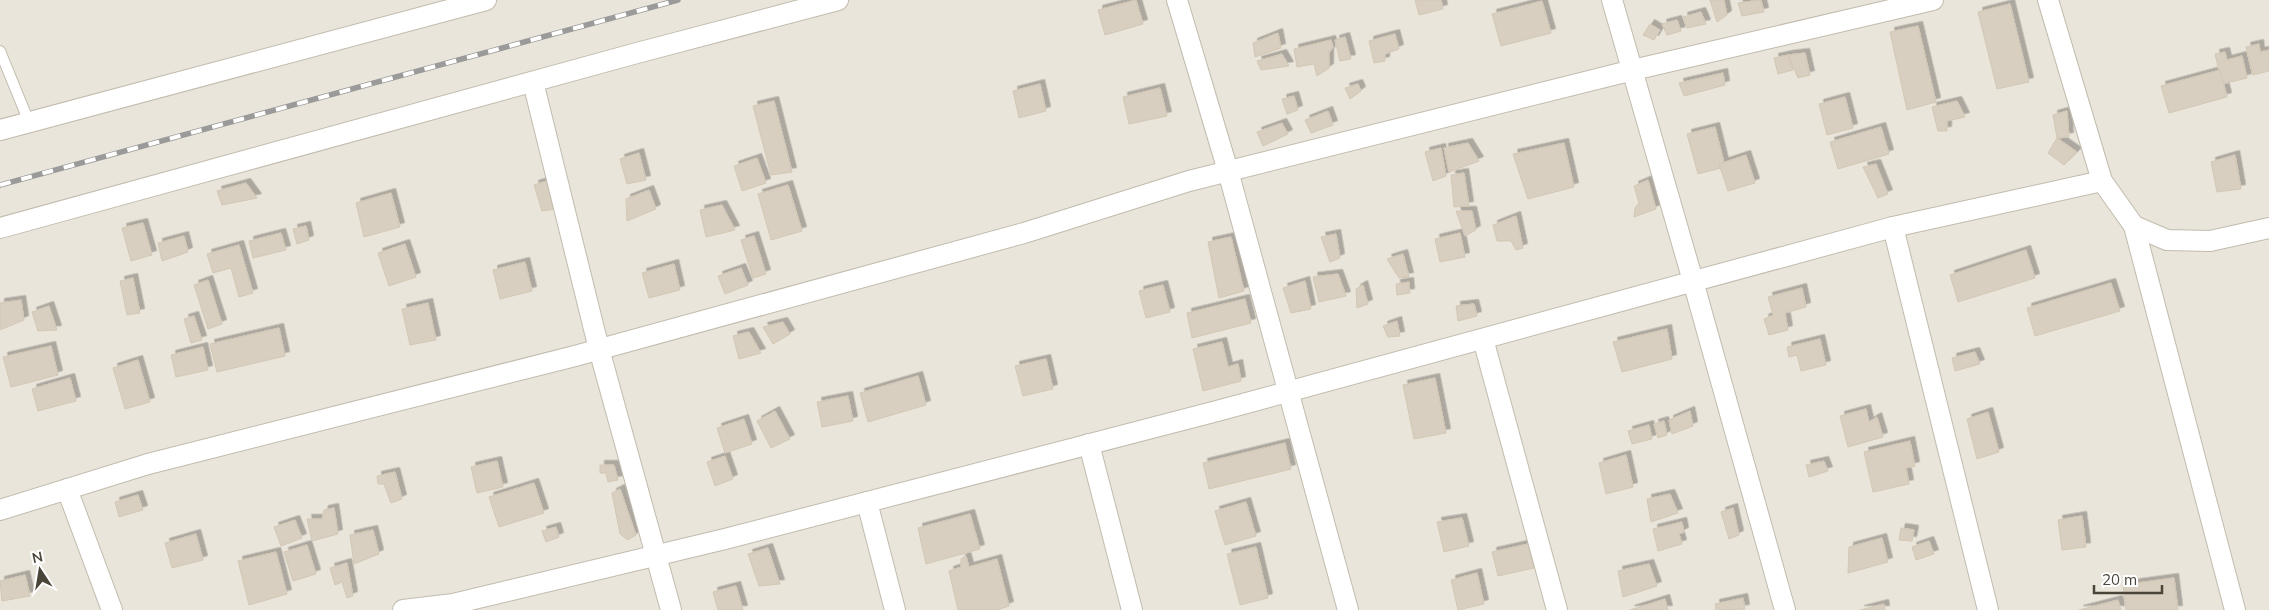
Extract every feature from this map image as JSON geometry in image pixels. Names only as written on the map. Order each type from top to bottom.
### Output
[{"type":"street","points":[[0,130],[486,0]]},
{"type":"street","points":[[0,228],[838,0]]},
{"type":"street","points":[[1177,0],[1228,171],[1348,610]]},
{"type":"street","points":[[1612,0],[1785,610]]},
{"type":"street","points":[[0,510],[148,464],[599,349],[1024,233],[1188,181],[1633,70],[1933,0]]},
{"type":"street","points":[[2048,0],[2102,181],[2134,226],[2235,610]]},
{"type":"street","points":[[533,82],[599,349],[672,610]]},
{"type":"street","points":[[403,610],[453,604],[657,556],[1287,392],[1893,227],[2102,181]]},
{"type":"street","points":[[2134,226],[2168,240],[2210,241],[2269,228]]},
{"type":"street","points":[[1893,227],[1988,610]]},
{"type":"street","points":[[1483,339],[1557,610]]},
{"type":"street","points":[[1090,444],[1132,610]]},
{"type":"street","points":[[67,489],[112,610]]},
{"type":"street","points":[[867,502],[895,610]]},
{"type":"lane","points":[[0,51],[29,122]]},
{"type":"shaded area","points":[[0,0],[2269,0],[2269,610],[0,610]]},
{"type":"building","points":[[1136,0],[1143,24],[1105,35],[1098,10]]},
{"type":"building","points":[[1415,0],[1441,0],[1443,9],[1419,15]]},
{"type":"building","points":[[1710,0],[1724,0],[1727,15],[1717,22]]},
{"type":"building","points":[[1761,0],[1764,12],[1742,16],[1738,3]]},
{"type":"building","points":[[1542,1],[1551,33],[1501,46],[1492,14]]},
{"type":"building","points":[[2010,4],[2029,82],[1997,89],[1978,12]]},
{"type":"building","points":[[1701,12],[1706,24],[1687,28],[1683,17]]},
{"type":"building","points":[[1677,20],[1681,31],[1667,35],[1662,24]]},
{"type":"building","points":[[1650,24],[1660,30],[1654,40],[1643,35]]},
{"type":"building","points":[[1918,26],[1936,102],[1907,110],[1890,32]]},
{"type":"building","points":[[1278,33],[1281,48],[1255,57],[1253,43]]},
{"type":"building","points":[[1395,34],[1399,49],[1385,54],[1385,61],[1374,63],[1369,41]]},
{"type":"building","points":[[1345,37],[1351,59],[1340,61],[1335,40]]},
{"type":"building","points":[[1331,40],[1333,47],[1329,53],[1329,68],[1317,76],[1314,64],[1297,67],[1294,49]]},
{"type":"building","points":[[2259,44],[2260,52],[2269,50],[2269,71],[2253,75],[2246,47]]},
{"type":"building","points":[[2225,52],[2227,60],[2242,56],[2247,78],[2222,84],[2215,54]]},
{"type":"building","points":[[1805,53],[1810,75],[1798,78],[1788,55]]},
{"type":"building","points":[[1282,54],[1289,66],[1261,70],[1257,61]]},
{"type":"building","points":[[1788,55],[1793,70],[1778,74],[1774,58]]},
{"type":"building","points":[[2220,70],[2227,97],[2169,113],[2161,86]]},
{"type":"building","points":[[1723,73],[1725,85],[1684,96],[1679,83]]},
{"type":"building","points":[[1040,84],[1046,111],[1019,118],[1013,91]]},
{"type":"building","points":[[1358,84],[1361,91],[1350,99],[1345,88]]},
{"type":"building","points":[[1160,88],[1167,116],[1129,124],[1123,97]]},
{"type":"building","points":[[1294,96],[1298,110],[1287,114],[1282,99]]},
{"type":"building","points":[[1845,97],[1853,128],[1827,135],[1819,104]]},
{"type":"building","points":[[774,101],[792,172],[771,175],[753,106]]},
{"type":"building","points":[[1957,101],[1965,117],[1947,121],[1947,131],[1938,131],[1932,107]]},
{"type":"building","points":[[1328,111],[1333,125],[1311,133],[1305,120]]},
{"type":"building","points":[[2067,111],[2069,137],[2057,138],[2053,115]]},
{"type":"building","points":[[1282,123],[1288,134],[1263,146],[1257,132]]},
{"type":"building","points":[[1715,127],[1725,167],[1698,174],[1687,134]]},
{"type":"building","points":[[1881,127],[1889,154],[1838,169],[1830,142]]},
{"type":"building","points":[[2057,138],[2077,152],[2064,165],[2048,153]]},
{"type":"building","points":[[1468,143],[1479,161],[1449,172],[1444,148]]},
{"type":"building","points":[[1564,143],[1574,187],[1528,199],[1513,154]]},
{"type":"building","points":[[1441,148],[1446,176],[1433,181],[1425,152]]},
{"type":"building","points":[[639,153],[646,180],[627,184],[620,159]]},
{"type":"building","points":[[1746,155],[1755,183],[1728,191],[1719,164]]},
{"type":"building","points":[[2235,155],[2241,189],[2217,192],[2211,162]]},
{"type":"building","points":[[757,158],[766,183],[742,191],[734,166]]},
{"type":"building","points":[[1876,164],[1888,194],[1878,198],[1863,167]]},
{"type":"building","points":[[1464,173],[1469,206],[1454,207],[1451,175]]},
{"type":"building","points":[[550,180],[555,209],[542,211],[534,185]]},
{"type":"building","points":[[1648,180],[1656,209],[1634,217],[1635,208],[1639,203],[1634,186]]},
{"type":"building","points":[[246,183],[257,198],[222,205],[217,191]]},
{"type":"building","points":[[788,185],[802,231],[771,240],[758,194]]},
{"type":"building","points":[[649,190],[656,209],[627,221],[626,199]]},
{"type":"building","points":[[391,193],[400,227],[364,237],[356,203]]},
{"type":"building","points":[[722,205],[735,230],[706,237],[700,210]]},
{"type":"building","points":[[1456,211],[1472,211],[1476,230],[1465,236]]},
{"type":"building","points":[[1516,216],[1523,248],[1516,250],[1511,241],[1497,241],[1493,225]]},
{"type":"building","points":[[143,223],[152,255],[131,261],[122,228]]},
{"type":"building","points":[[306,226],[309,240],[297,244],[293,229]]},
{"type":"building","points":[[281,233],[286,250],[253,258],[249,241]]},
{"type":"building","points":[[1460,233],[1465,257],[1440,262],[1435,239]]},
{"type":"building","points":[[1336,234],[1340,258],[1330,262],[1321,237]]},
{"type":"building","points":[[184,236],[188,252],[162,261],[158,243]]},
{"type":"building","points":[[754,236],[766,274],[753,278],[741,240]]},
{"type":"building","points":[[1231,237],[1244,291],[1219,298],[1208,242]]},
{"type":"building","points":[[405,244],[416,277],[389,286],[378,253]]},
{"type":"building","points":[[239,245],[253,293],[239,297],[231,268],[213,273],[207,254]]},
{"type":"building","points":[[2026,250],[2035,278],[1958,302],[1950,275]]},
{"type":"building","points":[[1403,254],[1409,277],[1399,278],[1387,259]]},
{"type":"building","points":[[525,262],[532,291],[500,299],[493,270]]},
{"type":"building","points":[[674,264],[680,290],[649,298],[642,273]]},
{"type":"building","points":[[741,268],[748,285],[725,294],[718,276]]},
{"type":"building","points":[[1338,274],[1346,296],[1319,302],[1313,277]]},
{"type":"building","points":[[133,278],[140,313],[127,315],[120,281]]},
{"type":"building","points":[[208,280],[222,324],[208,329],[194,285]]},
{"type":"building","points":[[1305,281],[1311,309],[1291,313],[1283,288]]},
{"type":"building","points":[[1409,282],[1410,293],[1397,295],[1396,284]]},
{"type":"building","points":[[2111,283],[2120,311],[2035,336],[2027,308]]},
{"type":"building","points":[[1163,285],[1170,312],[1146,318],[1139,291]]},
{"type":"building","points":[[1363,285],[1368,304],[1357,308],[1356,289]]},
{"type":"building","points":[[1802,288],[1806,307],[1785,313],[1788,330],[1769,335],[1764,319],[1773,315],[1768,297]]},
{"type":"building","points":[[1245,299],[1251,323],[1192,338],[1187,313]]},
{"type":"building","points":[[21,300],[24,320],[0,330],[0,303]]},
{"type":"building","points":[[428,303],[436,340],[410,345],[402,309]]},
{"type":"building","points":[[1474,304],[1477,316],[1458,321],[1456,306]]},
{"type":"building","points":[[49,306],[57,330],[38,331],[32,312]]},
{"type":"building","points":[[194,316],[202,340],[191,343],[184,319]]},
{"type":"building","points":[[1397,321],[1400,336],[1388,337],[1383,326]]},
{"type":"building","points":[[783,322],[790,334],[773,344],[763,327]]},
{"type":"building","points":[[279,328],[285,356],[217,372],[210,344]]},
{"type":"building","points":[[1667,329],[1672,359],[1622,372],[1613,342]]},
{"type":"building","points":[[749,332],[761,353],[739,359],[733,336]]},
{"type":"building","points":[[1820,339],[1826,365],[1801,371],[1797,355],[1789,357],[1787,347]]},
{"type":"building","points":[[1222,342],[1228,367],[1238,364],[1241,381],[1203,391],[1193,349]]},
{"type":"building","points":[[51,346],[58,375],[11,387],[3,357]]},
{"type":"building","points":[[203,347],[208,370],[176,377],[171,355]]},
{"type":"building","points":[[1975,352],[1980,364],[1955,371],[1952,358]]},
{"type":"building","points":[[1046,359],[1053,389],[1023,396],[1015,366]]},
{"type":"building","points":[[138,360],[150,402],[125,409],[113,368]]},
{"type":"building","points":[[918,376],[926,405],[868,422],[860,393]]},
{"type":"building","points":[[70,378],[76,401],[38,411],[32,389]]},
{"type":"building","points":[[1435,378],[1446,433],[1414,439],[1403,385]]},
{"type":"building","points":[[848,396],[853,421],[822,427],[817,402]]},
{"type":"building","points":[[1866,409],[1869,422],[1877,417],[1883,437],[1848,447],[1840,416]]},
{"type":"building","points":[[775,411],[790,439],[771,448],[757,421]]},
{"type":"building","points":[[1690,411],[1693,426],[1672,434],[1669,420]]},
{"type":"building","points":[[1988,412],[1999,452],[1977,459],[1967,419]]},
{"type":"building","points":[[744,419],[752,444],[725,453],[717,428]]},
{"type":"building","points":[[1664,421],[1667,435],[1658,438],[1654,424]]},
{"type":"building","points":[[1649,425],[1652,439],[1632,444],[1628,431]]},
{"type":"building","points":[[1910,441],[1915,466],[1906,468],[1909,484],[1873,492],[1864,452]]},
{"type":"building","points":[[1285,443],[1291,469],[1209,489],[1203,463]]},
{"type":"building","points":[[1626,455],[1633,487],[1606,494],[1599,463]]},
{"type":"building","points":[[725,456],[733,479],[715,486],[707,462]]},
{"type":"building","points":[[497,461],[503,487],[477,493],[471,467]]},
{"type":"building","points":[[1824,461],[1828,471],[1809,477],[1806,465]]},
{"type":"building","points":[[600,465],[614,465],[618,480],[608,482],[606,473],[600,473]]},
{"type":"building","points":[[395,472],[402,499],[391,503],[384,484],[378,484],[377,476]]},
{"type":"building","points":[[534,483],[544,513],[499,527],[489,497]]},
{"type":"building","points":[[620,489],[636,535],[628,540],[620,534],[612,493]]},
{"type":"building","points":[[1670,494],[1678,513],[1651,522],[1647,499]]},
{"type":"building","points":[[138,495],[143,510],[119,517],[115,502]]},
{"type":"building","points":[[1246,502],[1256,536],[1225,545],[1215,511]]},
{"type":"building","points":[[334,508],[338,534],[312,541],[307,519],[322,519],[324,510]]},
{"type":"building","points":[[1733,508],[1739,535],[1729,539],[1721,512]]},
{"type":"building","points":[[970,514],[980,549],[926,564],[918,528]]},
{"type":"building","points":[[2082,516],[2086,547],[2062,550],[2058,520]]},
{"type":"building","points":[[1462,518],[1469,546],[1444,552],[1437,522]]},
{"type":"building","points":[[295,520],[302,538],[281,546],[274,527]]},
{"type":"building","points":[[1682,522],[1684,532],[1679,534],[1682,544],[1658,551],[1653,529]]},
{"type":"building","points":[[556,527],[559,537],[546,542],[542,531]]},
{"type":"building","points":[[1901,528],[1914,530],[1912,541],[1899,540]]},
{"type":"building","points":[[373,530],[379,554],[354,564],[350,535]]},
{"type":"building","points":[[196,534],[203,560],[172,568],[165,543]]},
{"type":"building","points":[[1882,538],[1888,562],[1848,573],[1849,547]]},
{"type":"building","points":[[1929,541],[1934,554],[1916,560],[1912,547]]},
{"type":"building","points":[[1528,544],[1534,568],[1498,576],[1492,552]]},
{"type":"building","points":[[307,545],[316,574],[293,581],[284,552]]},
{"type":"building","points":[[1256,547],[1268,598],[1240,605],[1227,554]]},
{"type":"building","points":[[768,548],[780,584],[759,586],[748,554]]},
{"type":"building","points":[[276,552],[287,594],[249,605],[238,561]]},
{"type":"building","points":[[966,556],[969,567],[997,559],[1009,606],[997,610],[958,610],[949,571],[961,567],[961,559]]},
{"type":"building","points":[[347,563],[353,596],[347,598],[342,582],[335,585],[330,568]]},
{"type":"building","points":[[1649,564],[1657,586],[1623,597],[1618,571]]},
{"type":"building","points":[[1477,573],[1484,604],[1458,610],[1451,580]]},
{"type":"building","points":[[25,575],[30,596],[2,601],[0,581]]},
{"type":"building","points":[[2174,578],[2178,610],[2126,610],[2123,585]]},
{"type":"building","points":[[736,586],[743,610],[718,610],[713,592]]},
{"type":"building","points":[[1743,598],[1745,609],[1716,610],[1715,604]]},
{"type":"building","points":[[1665,599],[1668,610],[1630,610]]},
{"type":"building","points":[[2118,600],[2121,610],[2079,610]]},
{"type":"building","points":[[1884,604],[1885,610],[1860,610]]},
{"type":"railway","points":[[0,185],[678,0]]}]
